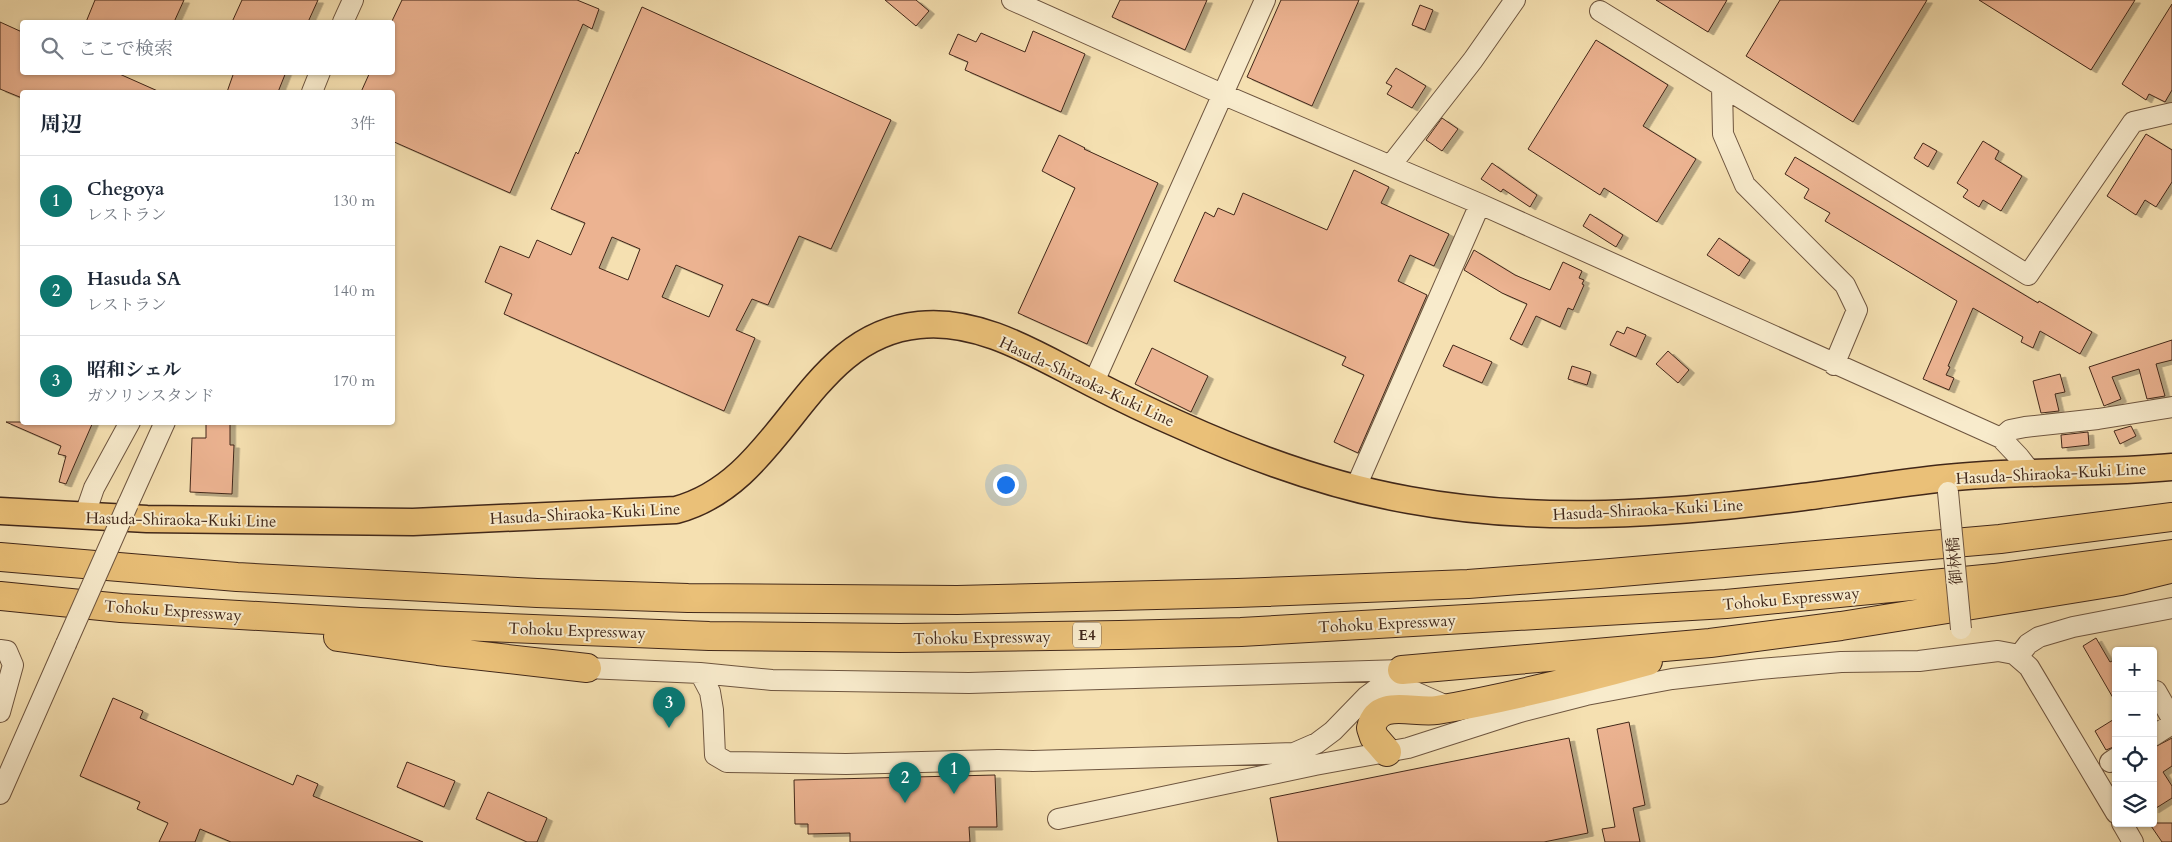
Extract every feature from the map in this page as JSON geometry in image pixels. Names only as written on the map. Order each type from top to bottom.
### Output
[{"type":"highway","points":[[0,557],[237,577],[527,593],[688,598],[956,600],[1237,593],[1487,582],[2000,539],[2172,517]]},
{"type":"highway","name":"Tohoku Expressway","points":[[0,596],[122,608],[360,622],[709,636],[900,638],[1241,632],[1726,604],[1994,578],[2172,554]]},
{"type":"highway","points":[[1402,670],[1710,643],[1841,626],[2121,581],[2172,569]]},
{"type":"highway","points":[[194,611],[254,625],[438,651],[587,668]]},
{"type":"highway","points":[[1387,752],[1371,731],[1372,723],[1378,714],[1387,709],[1426,712],[1450,708],[1551,686],[1710,643]]},
{"type":"main road","name":"Hasuda-Shiraoka-Kuki Line","points":[[0,511],[84,517],[238,521],[413,522],[676,510],[707,499],[738,476],[766,450],[815,387],[847,353],[881,334],[920,324],[941,324],[963,328],[1006,341],[1042,357],[1093,384],[1230,447],[1309,475],[1355,489],[1461,508],[1528,514],[1574,514],[1719,507],[1946,485],[2030,471],[2123,470],[2172,467]]},
{"type":"street","points":[[344,20],[354,0]]},
{"type":"street","points":[[1012,0],[1222,94],[1480,204],[1834,365],[2001,438],[2020,456],[2030,471]]},
{"type":"street","points":[[1093,384],[1265,0]]},
{"type":"street","points":[[1391,165],[1473,60],[1514,0]]},
{"type":"street","points":[[1600,11],[2028,275],[2133,122],[2172,113]]},
{"type":"street","points":[[313,90],[319,75]]},
{"type":"street","points":[[1722,87],[1723,134],[1745,186],[1845,285],[1856,310],[1834,365]]},
{"type":"street","points":[[1355,489],[1480,204]]},
{"type":"street","points":[[2001,438],[2010,430],[2018,428],[2098,419],[2172,407]]},
{"type":"street","points":[[84,517],[94,488],[128,425]]},
{"type":"street","points":[[0,794],[164,425]]},
{"type":"street","name":"御林橋","points":[[1946,485],[1964,656]]},
{"type":"street","points":[[2018,657],[2028,644],[2039,637],[2073,627],[2172,608]]},
{"type":"street","points":[[0,650],[7,651],[13,665],[0,712]]},
{"type":"street","points":[[1058,819],[1315,765],[1418,746],[1504,717],[1586,695],[1672,679],[1842,662],[1919,661],[1998,651],[2014,654],[2029,667],[2112,806]]},
{"type":"street","points":[[587,668],[700,673],[772,680],[969,683],[1402,670]]},
{"type":"street","points":[[700,673],[710,692],[713,710],[715,755],[727,762],[846,764],[998,760],[1033,761],[1294,753],[1317,743],[1333,731],[1368,696],[1402,670]]},
{"type":"street","points":[[1368,696],[1395,690],[1415,692],[1450,708]]},
{"type":"street","points":[[2157,692],[2172,719]]},
{"type":"street","points":[[2157,733],[2172,724]]},
{"type":"street","points":[[2124,827],[2133,842]]},
{"type":"building","points":[[95,0],[184,0],[175,20],[87,20]]},
{"type":"building","points":[[242,0],[318,0],[309,20],[233,20]]},
{"type":"building","points":[[402,0],[577,0],[599,9],[592,29],[583,24],[510,193],[395,142],[395,90],[362,90],[369,75],[395,75],[395,20],[392,20]]},
{"type":"building","points":[[885,0],[916,0],[929,11],[916,26]]},
{"type":"building","points":[[1120,0],[1207,0],[1185,50],[1112,17]]},
{"type":"building","points":[[1281,0],[1359,0],[1312,106],[1247,77]]},
{"type":"building","points":[[1656,0],[1727,0],[1708,32]]},
{"type":"building","points":[[1780,0],[1927,0],[1853,122],[1746,56]]},
{"type":"building","points":[[1979,0],[2135,0],[2091,70]]},
{"type":"building","points":[[2172,4],[2172,90],[2165,102],[2149,94],[2146,100],[2122,84]]},
{"type":"building","points":[[1420,5],[1433,10],[1425,30],[1412,25]]},
{"type":"building","points":[[642,7],[891,120],[831,249],[799,236],[768,305],[752,299],[736,330],[755,338],[724,411],[504,314],[512,294],[485,282],[500,246],[529,258],[537,240],[571,255],[585,223],[551,209],[576,152],[578,154]],"holes":[[[612,237],[640,249],[628,280],[599,268]],[[676,265],[723,285],[709,317],[662,297]]]},
{"type":"building","points":[[0,22],[20,31],[20,75],[122,75],[156,90],[20,90],[20,97],[0,89]]},
{"type":"building","points":[[1033,31],[1085,54],[1061,112],[965,70],[968,62],[949,54],[958,34],[976,42],[981,33],[1025,52]]},
{"type":"building","points":[[1596,40],[1668,85],[1643,126],[1696,159],[1657,222],[1604,188],[1600,195],[1528,149]]},
{"type":"building","points":[[1396,68],[1426,86],[1412,108],[1387,94],[1392,86],[1386,83]]},
{"type":"building","points":[[233,75],[285,75],[279,90],[228,90]]},
{"type":"building","points":[[1442,118],[1458,129],[1442,151],[1426,140]]},
{"type":"building","points":[[2146,134],[2172,150],[2172,182],[2156,207],[2145,200],[2136,215],[2107,196]]},
{"type":"building","points":[[1059,135],[1084,149],[1158,183],[1087,344],[1018,313],[1075,188],[1042,171]]},
{"type":"building","points":[[1983,141],[1999,151],[1995,159],[2022,176],[2001,211],[1983,200],[1979,207],[1963,197],[1968,190],[1957,183]]},
{"type":"building","points":[[1923,143],[1937,151],[1928,167],[1914,158]]},
{"type":"building","points":[[1795,157],[2038,303],[2039,301],[2092,332],[2080,354],[2040,331],[2033,348],[2021,342],[2023,337],[1973,308],[1948,366],[1950,367],[1946,375],[1954,378],[1949,390],[1923,379],[1957,301],[1825,221],[1830,213],[1804,198],[1809,189],[1785,174]]},
{"type":"building","points":[[1492,163],[1537,195],[1530,207],[1503,189],[1501,192],[1481,179]]},
{"type":"building","points":[[1354,170],[1389,187],[1381,203],[1449,234],[1434,266],[1410,255],[1398,281],[1427,295],[1358,453],[1334,442],[1364,375],[1342,365],[1346,357],[1174,281],[1205,212],[1214,217],[1218,208],[1234,215],[1243,193],[1327,230]]},
{"type":"building","points":[[1590,214],[1623,235],[1616,247],[1583,226]]},
{"type":"building","points":[[1719,238],[1750,260],[1739,276],[1707,255]]},
{"type":"building","points":[[1474,250],[1515,275],[1550,290],[1563,262],[1582,271],[1579,278],[1584,280],[1582,284],[1584,285],[1573,310],[1568,308],[1560,327],[1536,316],[1522,345],[1510,339],[1527,304],[1502,293],[1464,270]]},
{"type":"building","points":[[1627,327],[1646,335],[1636,357],[1610,345],[1617,331],[1624,334]]},
{"type":"building","points":[[2172,340],[2172,360],[2156,364],[2165,396],[2147,399],[2139,369],[2112,377],[2121,399],[2104,406],[2089,367]]},
{"type":"building","points":[[1453,345],[1492,362],[1482,383],[1443,366]]},
{"type":"building","points":[[1152,348],[1208,376],[1191,412],[1135,384]]},
{"type":"building","points":[[1668,351],[1689,370],[1678,383],[1656,364]]},
{"type":"building","points":[[1572,366],[1591,372],[1587,385],[1568,379]]},
{"type":"building","points":[[2060,374],[2065,392],[2055,394],[2059,411],[2041,413],[2033,381]]},
{"type":"building","points":[[6,422],[20,422],[20,425],[92,425],[66,484],[59,482],[66,456],[58,454],[61,446]]},
{"type":"building","points":[[206,425],[230,425],[230,445],[234,445],[232,494],[190,492],[192,438],[206,438]]},
{"type":"building","points":[[2131,426],[2136,436],[2120,444],[2114,431]]},
{"type":"building","points":[[2088,432],[2089,445],[2062,448],[2061,435]]},
{"type":"building","points":[[2096,638],[2110,662],[2112,661],[2112,696],[2083,646]]},
{"type":"building","points":[[113,698],[143,711],[140,718],[293,785],[297,775],[318,784],[313,796],[423,842],[231,842],[200,829],[195,842],[159,842],[168,823],[137,809],[140,802],[80,776]]},
{"type":"building","points":[[2112,720],[2112,748],[2106,750],[2095,731]]},
{"type":"building","points":[[1629,722],[1645,805],[1633,808],[1640,842],[1605,842],[1602,829],[1615,827],[1597,729]]},
{"type":"building","points":[[1569,738],[1588,833],[1544,842],[1278,842],[1270,798]]},
{"type":"building","points":[[2172,738],[2172,766],[2163,772],[2172,786],[2172,798],[2157,807],[2157,782],[2157,746]]},
{"type":"building","points":[[407,762],[455,781],[444,807],[397,787]]},
{"type":"building","points":[[995,775],[997,827],[969,827],[970,842],[850,842],[850,833],[808,834],[808,824],[795,824],[794,780]]},
{"type":"building","points":[[488,792],[547,818],[537,842],[527,842],[476,819]]},
{"type":"building","points":[[2157,823],[2172,823],[2172,842],[2162,842],[2152,827],[2157,827]]},
{"type":"place","name":"昭和シェル","points":[[669,728]]},
{"type":"place","name":"Chegoya","points":[[954,794]]},
{"type":"place","name":"Hasuda SA","points":[[905,803]]}]
